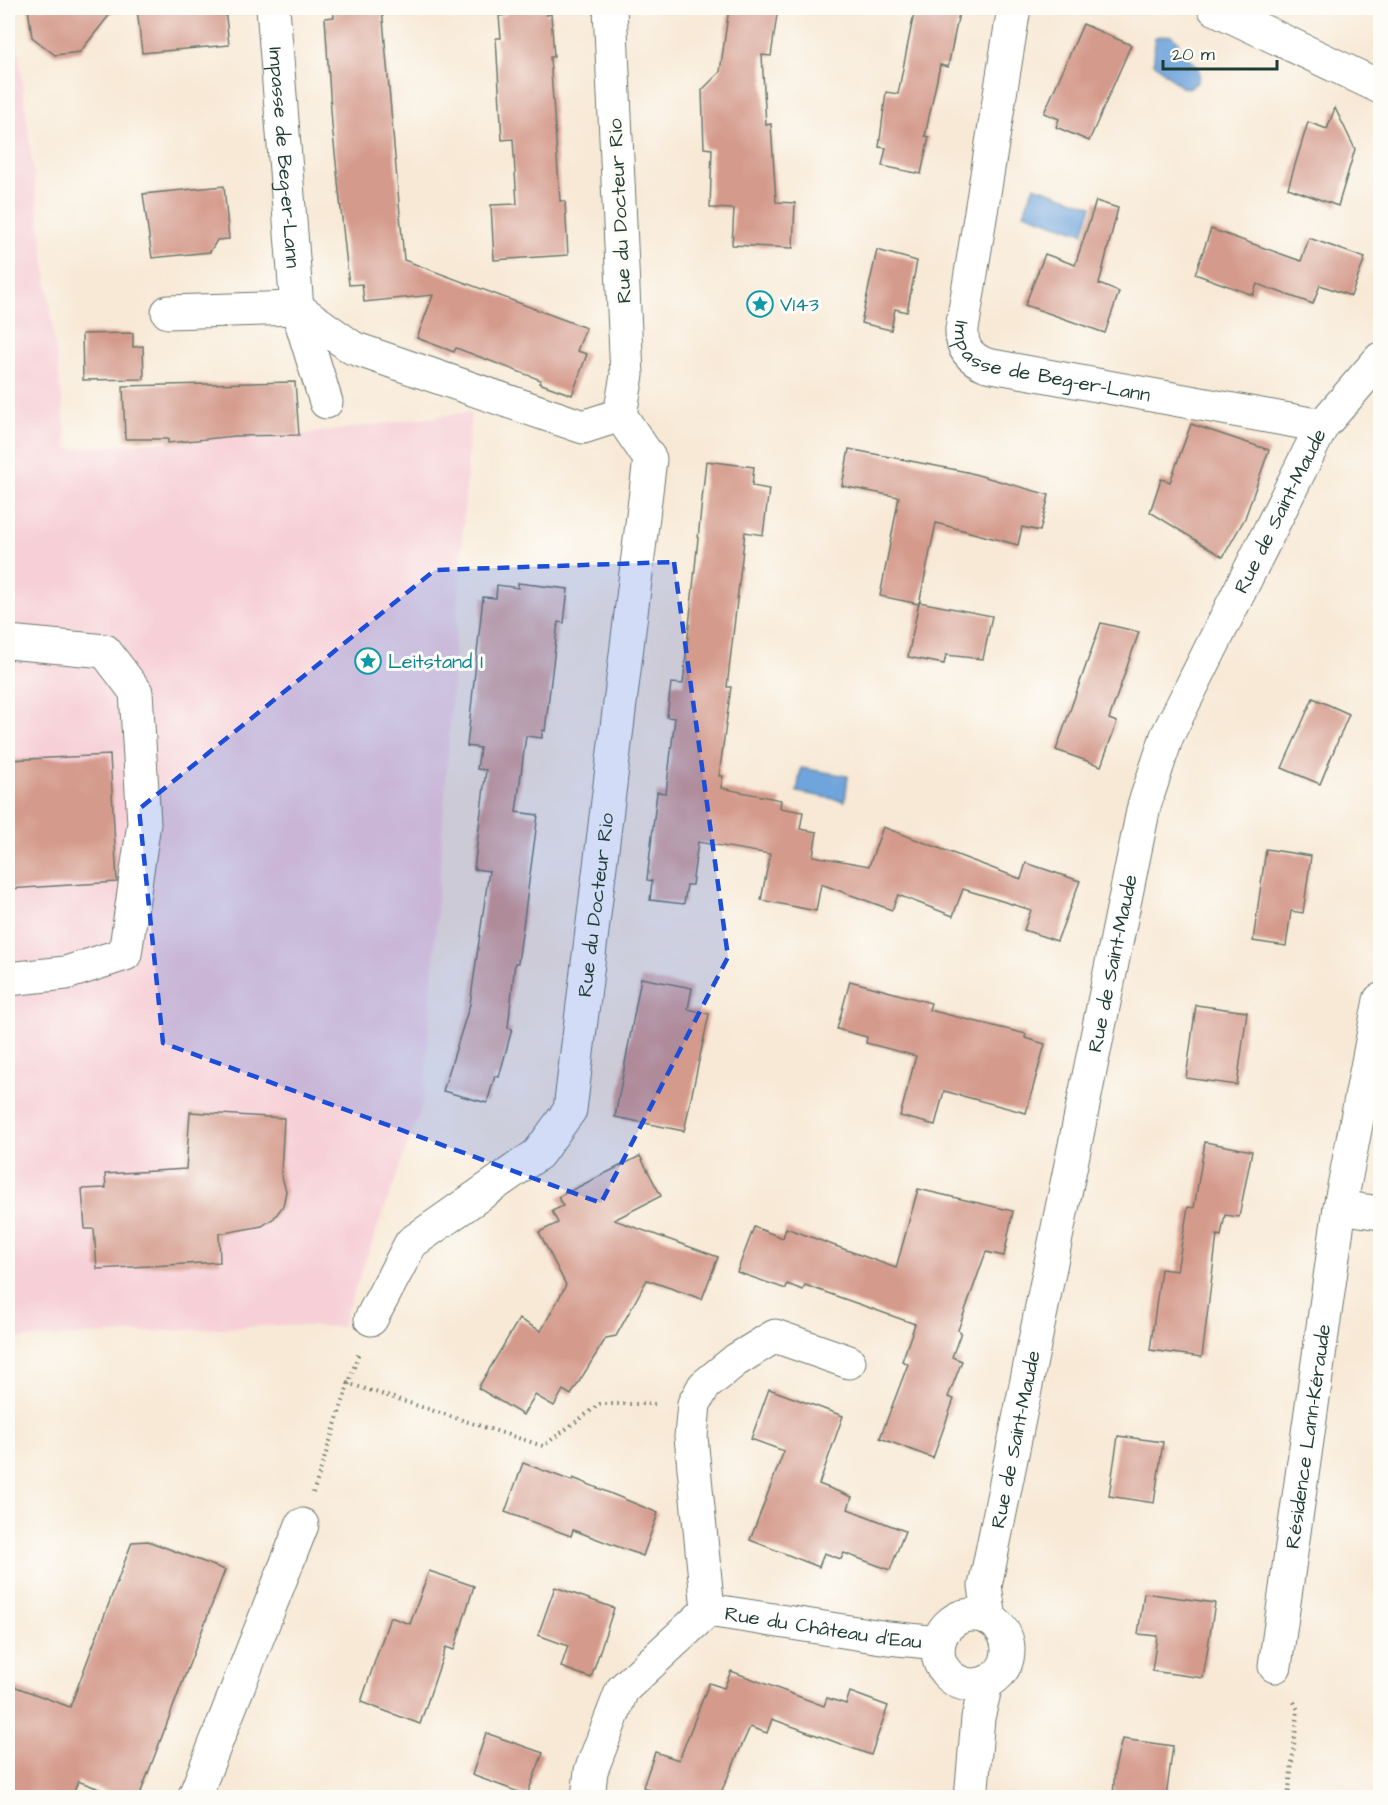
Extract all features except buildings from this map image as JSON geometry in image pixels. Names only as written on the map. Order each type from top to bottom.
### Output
[{"type":"street","name":"Impasse de Beg-er-Lann","points":[[273,8],[297,308],[326,402]]},
{"type":"street","name":"Rue du Docteur Rio","points":[[371,1319],[411,1243],[538,1154],[570,1110],[650,459],[620,415],[627,375],[610,8]]},
{"type":"street","name":"Impasse de Beg-er-Lann","points":[[1014,8],[962,329],[962,340],[966,351],[987,366],[1322,426]]},
{"type":"street","points":[[1214,8],[1380,87]]},
{"type":"street","points":[[168,312],[297,308],[353,348],[583,427],[620,415]]},
{"type":"street","name":"Rue de Saint-Maude","points":[[990,1619],[985,1586],[1144,806],[1167,736],[1322,426],[1380,358]]},
{"type":"street","points":[[8,642],[105,651],[135,692],[144,824],[125,954],[66,973],[8,979]]},
{"type":"street","name":"Résidence Lann-Kéraude","points":[[1275,1666],[1340,1207],[1380,1000]]},
{"type":"street","points":[[1340,1207],[1380,1213]]},
{"type":"street","points":[[694,1404],[704,1386],[736,1360],[775,1336],[849,1362]]},
{"type":"street","name":"Rue du Château d'Eau","points":[[694,1404],[692,1437],[708,1610]]},
{"type":"street","points":[[194,1797],[302,1525]]},
{"type":"street","name":"Rue du Château d'Eau","points":[[708,1610],[888,1638],[939,1642]]},
{"type":"street","name":"Rue du Château d'Eau","points":[[588,1797],[591,1771],[622,1690],[708,1610]]},
{"type":"street","points":[[969,1615],[990,1619],[1006,1636],[1008,1659],[996,1678],[986,1684],[964,1685],[946,1673],[940,1664],[939,1642],[942,1632],[958,1618],[969,1615]]},
{"type":"street","points":[[971,1797],[978,1718],[986,1684]]},
{"type":"path","points":[[302,1525],[347,1383],[371,1319]]},
{"type":"path","points":[[347,1383],[543,1446],[600,1404],[694,1404]]},
{"type":"path","points":[[1275,1666],[1298,1710],[1288,1797]]},
{"type":"highlighted area","points":[[674,562],[728,957],[601,1203],[163,1043],[139,809],[435,570]]},
{"type":"shaded area","points":[[8,8],[13,8],[68,449],[235,436],[299,435],[471,412],[424,1101],[341,1327],[282,1325],[8,1339]]},
{"type":"water","points":[[1171,35],[1178,41],[1179,51],[1195,64],[1199,71],[1197,82],[1189,88],[1181,87],[1154,63],[1155,37]]},
{"type":"water","points":[[1034,186],[1092,206],[1083,233],[1024,213]]},
{"type":"water","points":[[801,768],[848,776],[845,801],[797,792]]},
{"type":"place","name":"V143","points":[[760,304]]},
{"type":"place","name":"Leitstand I","points":[[368,661]]}]
